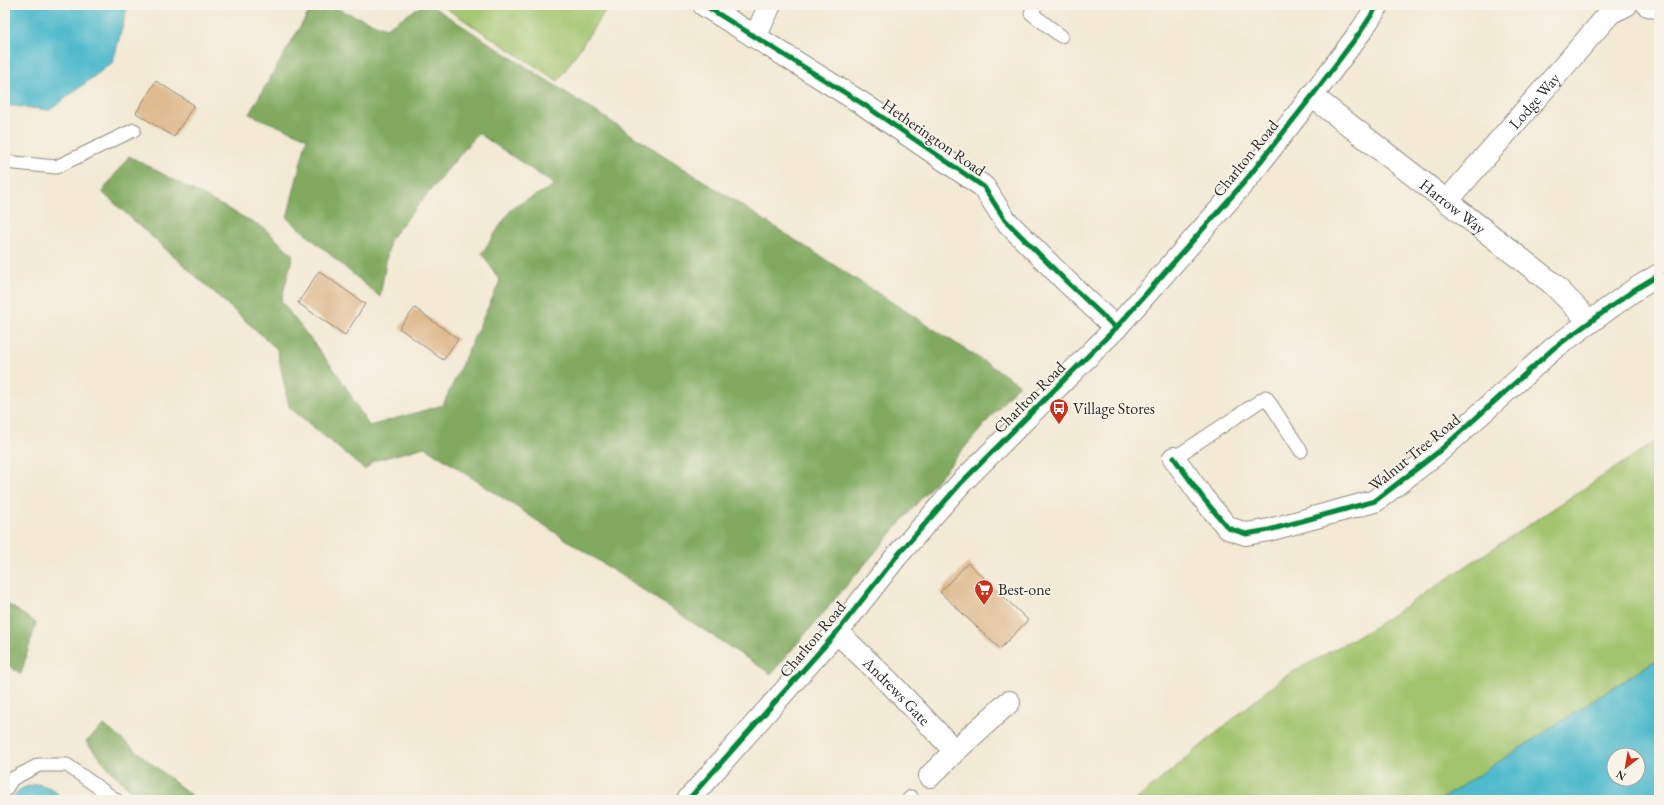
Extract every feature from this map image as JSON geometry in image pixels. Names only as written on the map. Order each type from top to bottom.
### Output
[{"type":"street","name":"Hetherington Road","points":[[704,5],[863,104],[984,187],[1006,220],[1066,281],[1116,328]]},
{"type":"street","points":[[755,37],[770,5]]},
{"type":"street","name":"Charlton Road","points":[[688,800],[837,632],[896,557],[961,483],[1116,328],[1246,180],[1312,96],[1361,31],[1378,5]]},
{"type":"street","name":"Lodge Way","points":[[1447,201],[1610,13],[1626,5]]},
{"type":"street","points":[[1648,5],[1659,8]]},
{"type":"street","name":"Harrow Way","points":[[1312,96],[1553,284],[1590,322]]},
{"type":"street","name":"Walnut Tree Road","points":[[1174,458],[1203,498],[1228,528],[1246,534],[1269,530],[1375,501],[1437,453],[1554,348],[1659,275]]},
{"type":"street","name":"Andrews Gate","points":[[837,632],[890,683],[955,751]]},
{"type":"street","points":[[930,776],[1009,702]]},
{"type":"lane","points":[[1036,5],[1031,13],[1061,36]]},
{"type":"lane","points":[[5,162],[56,167],[134,130]]},
{"type":"lane","points":[[1174,458],[1266,397],[1301,451]]},
{"type":"lane","points":[[5,790],[12,779],[39,765],[67,765],[116,800]]},
{"type":"green space","points":[[313,5],[327,5],[386,28],[423,5],[430,5],[1019,384],[771,674],[425,447],[373,461],[365,470],[289,407],[277,349],[102,192],[129,156],[264,228],[293,255],[281,301],[339,376],[369,426],[443,405],[500,281],[482,253],[512,208],[555,185],[478,133],[390,239],[380,297],[287,218],[307,138],[249,114]]},
{"type":"green space","points":[[441,5],[609,5],[558,81]]},
{"type":"green space","points":[[1659,439],[1659,658],[1440,800],[1136,800],[1282,678],[1371,629]]},
{"type":"green space","points":[[5,602],[36,623],[21,674],[5,663]]},
{"type":"green space","points":[[104,725],[197,800],[141,800],[114,774],[86,742]]},
{"type":"water","points":[[5,5],[128,5],[113,62],[50,110],[5,105]]},
{"type":"water","points":[[1659,658],[1659,800],[1440,800]]},
{"type":"water","points":[[37,784],[52,789],[62,800],[11,800],[19,791]]},
{"type":"building","points":[[156,81],[194,105],[174,137],[136,113]]},
{"type":"building","points":[[319,271],[365,304],[345,335],[298,303]]},
{"type":"building","points":[[415,308],[458,339],[443,360],[399,328]]},
{"type":"building","name":"Best-one","points":[[968,563],[1028,620],[1000,649],[940,592]]},
{"type":"cycle path","points":[[704,5],[863,104],[984,187],[1005,220],[1116,328]]},
{"type":"cycle path","points":[[688,800],[837,632],[896,557],[961,483],[1116,328],[1246,180],[1312,96],[1361,31],[1378,5]]},
{"type":"cycle path","points":[[1174,458],[1203,498],[1228,528],[1246,534],[1269,530],[1375,501],[1437,453],[1554,348],[1634,290],[1659,275]]},
{"type":"place","name":"Village Stores","points":[[1059,425]]},
{"type":"place","name":"Best-one","points":[[984,606]]}]
